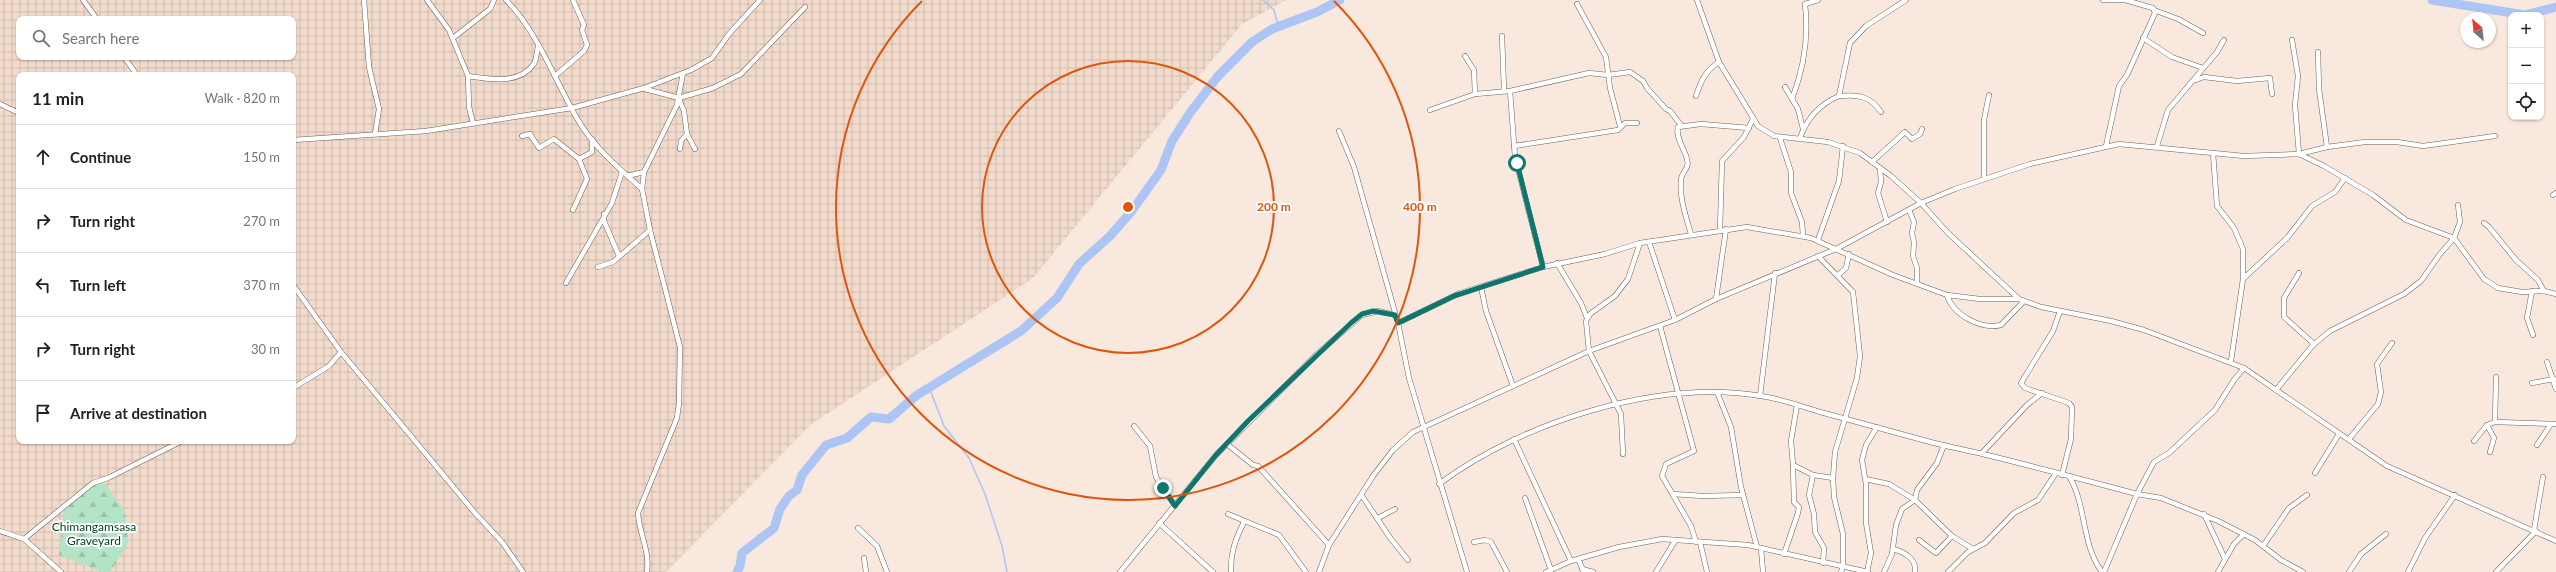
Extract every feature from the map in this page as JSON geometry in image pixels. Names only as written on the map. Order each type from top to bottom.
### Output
[{"type":"street","points":[[83,0],[95,16]]},
{"type":"street","points":[[364,0],[369,67],[379,110],[375,134]]},
{"type":"street","points":[[427,0],[446,24],[468,76],[469,107],[473,123]]},
{"type":"street","points":[[453,38],[490,9],[494,0]]},
{"type":"street","points":[[506,0],[518,13],[572,108],[592,139],[622,172],[642,189]]},
{"type":"street","points":[[555,76],[584,51],[587,45],[582,30],[584,25],[574,0]]},
{"type":"street","points":[[296,140],[426,132],[473,123],[572,108],[644,88],[683,73],[712,58],[734,29],[760,0]]},
{"type":"street","points":[[1697,0],[1719,62],[1753,118],[1764,131],[1780,138],[1800,138],[1843,146],[1860,153],[1880,168],[1921,204],[1948,233],[2022,300]]},
{"type":"street","points":[[1792,99],[1800,80],[1808,31],[1805,4],[1818,0]]},
{"type":"street","points":[[1839,96],[1850,43],[1866,26],[1906,0]]},
{"type":"street","points":[[2103,0],[2125,0],[2178,19],[2203,33]]},
{"type":"street","points":[[1578,4],[1606,57],[1608,75],[1620,126]]},
{"type":"street","points":[[644,88],[679,98],[713,88],[747,70],[805,7]]},
{"type":"street","points":[[2106,146],[2119,86],[2127,75],[2143,38],[2155,16],[2154,10]]},
{"type":"street","points":[[1502,36],[1504,90]]},
{"type":"street","points":[[2143,38],[2172,57],[2204,68]]},
{"type":"street","points":[[2157,146],[2168,110],[2194,81],[2224,40]]},
{"type":"street","points":[[2292,40],[2298,76],[2295,105],[2299,154]]},
{"type":"street","points":[[468,76],[498,80],[520,75],[534,64],[538,48]]},
{"type":"street","points":[[2318,52],[2319,89],[2327,147]]},
{"type":"street","points":[[1465,56],[1474,70],[1475,94]]},
{"type":"street","points":[[126,60],[135,72]]},
{"type":"street","points":[[1696,96],[1701,80],[1711,67],[1719,62]]},
{"type":"street","points":[[1430,110],[1475,94],[1504,90],[1510,91],[1589,73],[1608,75],[1630,72],[1640,78],[1681,125]]},
{"type":"street","points":[[647,572],[646,551],[639,527],[639,506],[677,418],[680,389],[680,347],[650,230],[642,189],[644,172],[679,98],[683,73]]},
{"type":"street","points":[[2194,81],[2204,77],[2237,81],[2270,78],[2272,94]]},
{"type":"street","points":[[1785,87],[1798,109],[1803,129]]},
{"type":"street","points":[[1510,91],[1514,146],[1521,182],[1543,267]]},
{"type":"street","points":[[1800,138],[1803,129],[1820,106],[1839,96],[1857,94],[1863,96],[1875,103],[1881,112]]},
{"type":"street","points":[[1984,179],[1984,120],[1988,95]]},
{"type":"street","points":[[679,98],[684,111],[687,134],[695,149]]},
{"type":"street","points":[[0,104],[16,112]]},
{"type":"street","points":[[1720,230],[1722,161],[1749,128],[1753,118]]},
{"type":"street","points":[[1514,146],[1618,130],[1620,126],[1637,122]]},
{"type":"street","points":[[1691,234],[1685,212],[1681,179],[1688,165],[1677,130],[1681,125],[1701,124],[1749,128]]},
{"type":"street","points":[[1872,162],[1905,132],[1912,139],[1920,134],[1922,129]]},
{"type":"street","points":[[1339,131],[1354,167],[1398,323],[1402,348],[1439,484],[1467,572]]},
{"type":"street","points":[[522,136],[530,134],[539,148],[554,139],[580,159],[587,179],[573,210]]},
{"type":"street","points":[[680,149],[681,141],[687,134]]},
{"type":"street","points":[[1319,572],[1329,545],[1393,450],[1404,438],[1424,426],[1589,351],[1675,320],[1716,299],[1775,273],[1836,249],[1921,204],[1984,179],[2030,164],[2106,146],[2132,144],[2244,156],[2299,154],[2327,147],[2366,142],[2397,142],[2423,146],[2495,136]]},
{"type":"street","points":[[1780,138],[1791,172],[1790,193],[1802,222],[1803,236]]},
{"type":"street","points":[[580,159],[592,152],[592,139]]},
{"type":"street","points":[[1818,240],[1839,181],[1843,146]]},
{"type":"street","points":[[2213,153],[2217,206],[2234,228],[2243,249],[2243,279],[2231,361]]},
{"type":"street","points":[[2299,154],[2345,178],[2373,195],[2406,220],[2454,238],[2488,282],[2504,290],[2544,291],[2556,294]]},
{"type":"street","points":[[1880,168],[1881,182],[1878,193],[1887,222]]},
{"type":"street","points":[[566,283],[580,262],[604,214],[612,203],[622,172]]},
{"type":"street","points":[[627,176],[644,172]]},
{"type":"street","points":[[2243,279],[2287,238],[2312,206],[2335,192],[2345,178]]},
{"type":"street","points":[[2276,390],[2314,344],[2334,328],[2414,288],[2427,275],[2440,254],[2454,238],[2460,222],[2458,205]]},
{"type":"street","points":[[1909,210],[1914,222],[1912,234],[1914,243],[1913,256],[1917,268],[1917,283]]},
{"type":"street","points":[[604,214],[604,221],[619,256]]},
{"type":"street","points":[[2484,224],[2489,227],[2521,265],[2538,280],[2544,291]]},
{"type":"street","points":[[1398,323],[1435,303],[1481,287],[1557,263],[1605,254],[1640,243],[1691,234],[1747,227],[1803,236],[1818,240],[1883,271],[1947,295],[1980,299],[2022,300],[2060,311],[2144,330],[2231,361],[2244,368],[2338,434],[2349,439],[2387,466],[2556,540]]},
{"type":"street","points":[[1716,299],[1726,229]]},
{"type":"street","points":[[598,267],[608,264],[650,230]]},
{"type":"street","points":[[1649,242],[1675,320]]},
{"type":"street","points":[[1587,318],[1611,299],[1628,279],[1640,243]]},
{"type":"street","points":[[1838,275],[1846,268],[1849,254]]},
{"type":"street","points":[[1818,256],[1824,265],[1838,275],[1853,292],[1860,356],[1857,378],[1836,452],[1833,478],[1834,497],[1843,534],[1843,566],[1841,572]]},
{"type":"street","points":[[1557,263],[1587,318],[1589,351],[1618,404],[1622,419],[1624,454]]},
{"type":"street","points":[[1760,396],[1775,273]]},
{"type":"street","points":[[2299,273],[2284,298],[2284,317],[2314,344]]},
{"type":"street","points":[[1481,287],[1486,311],[1513,386]]},
{"type":"street","points":[[296,289],[341,352],[471,509],[502,542],[523,572]]},
{"type":"street","points":[[2532,291],[2528,318],[2533,335]]},
{"type":"street","points":[[1947,295],[1953,307],[1980,325],[1985,326],[2000,324],[2022,300]]},
{"type":"street","points":[[1120,572],[1159,523],[1227,444],[1351,323],[1362,314],[1373,311],[1395,315]]},
{"type":"street","points":[[2060,311],[2049,337],[2021,380],[2025,388],[2069,403],[2072,407],[2071,439],[2062,474]]},
{"type":"street","points":[[1660,326],[1694,451],[1664,466],[1662,476],[1698,542],[1707,572]]},
{"type":"street","points":[[2349,439],[2378,404],[2380,392],[2377,364],[2392,342]]},
{"type":"street","points":[[296,386],[329,366],[341,352]]},
{"type":"street","points":[[2547,362],[2556,389]]},
{"type":"street","points":[[2103,572],[2137,494],[2154,462],[2169,453],[2215,410],[2234,380],[2244,368]]},
{"type":"street","points":[[2495,422],[2496,377]]},
{"type":"street","points":[[2532,383],[2554,380]]},
{"type":"street","points":[[1717,392],[1731,427],[1743,495],[1759,547],[1763,572]]},
{"type":"street","points":[[1439,484],[1487,452],[1514,439],[1547,425],[1618,404],[1679,395],[1717,392],[1760,396],[1944,445],[1982,453],[2137,494],[2160,498],[2204,514],[2244,534],[2303,572]]},
{"type":"street","points":[[1982,453],[2027,405],[2042,394]]},
{"type":"street","points":[[1784,554],[1798,513],[1798,506],[1794,502],[1791,441],[1798,405]]},
{"type":"street","points":[[2474,441],[2487,426],[2495,422],[2554,424]]},
{"type":"street","points":[[2537,444],[2554,424]]},
{"type":"street","points":[[1134,426],[1152,449],[1156,477],[1175,506]]},
{"type":"street","points":[[2487,426],[2494,438],[2490,452]]},
{"type":"street","points":[[1525,498],[1548,571],[1571,561],[1647,540],[1675,540],[1759,547],[1823,563],[1868,572],[1871,553],[1866,523],[1866,480],[1862,460],[1866,445],[1877,427]]},
{"type":"street","points":[[2315,473],[2338,434]]},
{"type":"street","points":[[1514,439],[1571,561]]},
{"type":"street","points":[[24,539],[93,483],[108,478],[176,444]]},
{"type":"street","points":[[1227,444],[1253,465],[1258,466],[1329,545]]},
{"type":"street","points":[[1884,572],[1893,549],[1896,525],[1902,510],[1915,500],[1917,490],[1937,464],[1944,445]]},
{"type":"street","points":[[1793,465],[1813,475],[1833,478]]},
{"type":"street","points":[[1948,572],[1973,549],[1985,543],[2014,513],[2038,500],[2056,473]]},
{"type":"street","points":[[1813,475],[1809,495],[1814,514],[1815,532],[1824,548],[1823,563]]},
{"type":"street","points":[[2069,476],[2081,500],[2089,546],[2103,572]]},
{"type":"street","points":[[2496,572],[2535,531],[2543,477]]},
{"type":"street","points":[[1866,480],[1889,484],[1915,500],[1952,536],[1973,549]]},
{"type":"street","points":[[1673,494],[1703,496],[1743,495]]},
{"type":"street","points":[[2263,546],[2289,508],[2307,494]]},
{"type":"street","points":[[2408,572],[2425,538],[2455,495]]},
{"type":"street","points":[[1362,496],[1391,539],[1408,560]]},
{"type":"street","points":[[1378,518],[1395,509]]},
{"type":"street","points":[[1228,514],[1244,522],[1273,532],[1283,539],[1306,572]]},
{"type":"street","points":[[2204,514],[2225,559]]},
{"type":"street","points":[[1231,572],[1230,560],[1235,541],[1244,522]]},
{"type":"street","points":[[1159,523],[1213,572]]},
{"type":"street","points":[[858,528],[877,546],[887,572]]},
{"type":"street","points":[[0,531],[24,539],[60,572]]},
{"type":"street","points":[[2218,572],[2225,559],[2244,534]]},
{"type":"street","points":[[2349,572],[2361,554],[2386,534]]},
{"type":"street","points":[[1918,540],[1936,553],[1952,536]]},
{"type":"street","points":[[1474,542],[1485,540],[1491,542],[1507,572]]},
{"type":"street","points":[[1656,572],[1675,540]]},
{"type":"street","points":[[1893,549],[1910,558],[1916,567],[1915,572]]},
{"type":"street","points":[[864,558],[866,572]]},
{"type":"street","points":[[1578,559],[1583,570],[1593,572]]},
{"type":"shaded area","points":[[0,0],[1286,0],[1242,24],[1033,278],[810,425],[666,572],[0,572]]},
{"type":"green space","name":"Chimangamsasa Graveyard","points":[[105,483],[125,512],[128,543],[110,572],[102,572],[59,555],[64,508],[94,484]]},
{"type":"waterway","points":[[1263,0],[1274,10],[1278,26]]},
{"type":"waterway","points":[[737,572],[740,566],[742,553],[774,528],[780,509],[789,496],[797,490],[802,475],[826,445],[847,438],[871,417],[889,419],[917,395],[1021,331],[1057,298],[1079,264],[1110,236],[1131,212],[1161,170],[1172,141],[1190,113],[1218,76],[1252,42],[1272,29],[1317,12],[1340,0]]},
{"type":"waterway","points":[[2432,0],[2525,15],[2556,7]]},
{"type":"waterway","points":[[929,387],[944,426],[969,458],[985,494],[1002,546],[1007,572]]},
{"type":"route","points":[[1163,488],[1175,506],[1187,493],[1216,455],[1248,421],[1282,390],[1317,354],[1362,314],[1378,311],[1388,313],[1395,315],[1398,323],[1435,303],[1543,267],[1525,191],[1521,182],[1520,168],[1517,163]]}]
